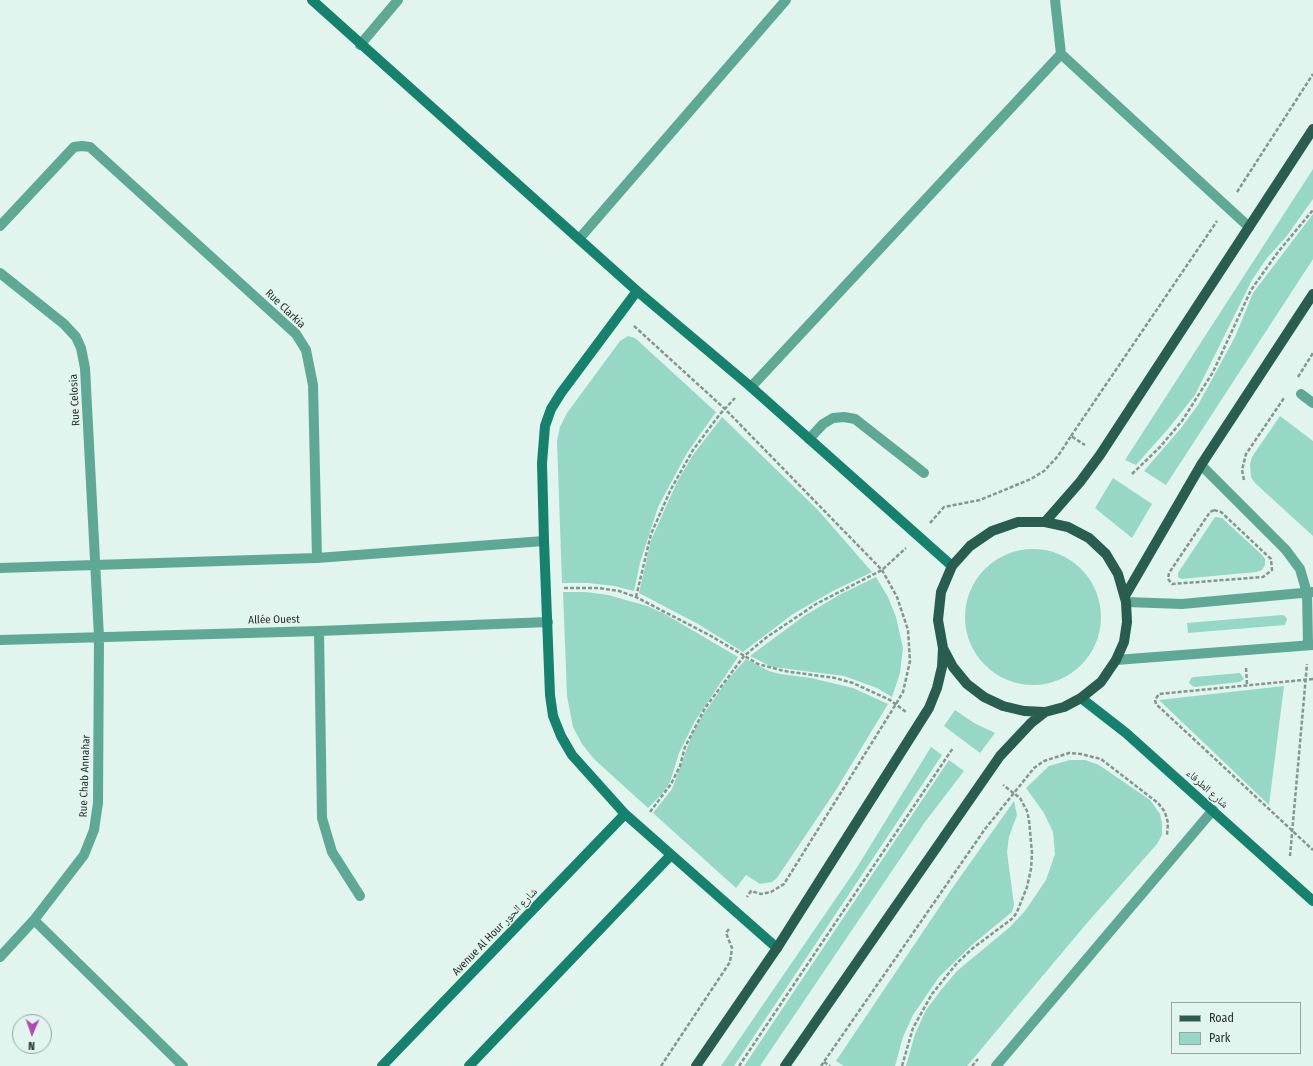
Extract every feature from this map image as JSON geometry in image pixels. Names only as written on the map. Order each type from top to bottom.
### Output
[{"type":"main road","points":[[1045,522],[1080,482],[1100,455],[1313,129]]},
{"type":"main road","points":[[1126,599],[1149,552],[1201,465],[1313,294]]},
{"type":"main road","points":[[696,1066],[777,948],[920,724],[937,688],[942,667],[943,648],[938,620],[941,592],[952,566],[970,546],[992,531],[1018,522],[1045,522],[1068,527],[1088,538],[1106,554],[1118,574],[1126,599],[1127,622],[1124,642],[1116,660],[1101,682],[1082,698],[1064,707],[1045,712],[1024,712],[1003,706],[984,697],[962,678],[953,667],[943,648]]},
{"type":"main road","points":[[785,1066],[988,774],[1015,739],[1045,712]]},
{"type":"street","points":[[312,0],[360,45],[637,291],[750,386],[952,566]]},
{"type":"street","points":[[360,45],[398,0]]},
{"type":"street","points":[[579,239],[786,0]]},
{"type":"street","points":[[1055,0],[1061,54],[1249,226]]},
{"type":"street","points":[[750,386],[1061,54]]},
{"type":"street","name":"Rue Clarkia","points":[[0,226],[74,147],[90,147],[296,334],[306,350],[314,385],[317,558]]},
{"type":"street","name":"Rue Celosia","points":[[0,273],[64,324],[76,337],[81,348],[85,368],[96,564]]},
{"type":"street","points":[[637,291],[560,393],[551,409],[545,426],[542,463],[544,541],[550,695],[554,716],[561,736],[572,755],[625,814],[777,948]]},
{"type":"street","points":[[1301,394],[1313,404]]},
{"type":"street","points":[[809,439],[823,424],[833,418],[844,416],[855,419],[924,473]]},
{"type":"street","points":[[1116,660],[1311,645],[1310,592],[1293,559],[1201,465]]},
{"type":"street","points":[[0,568],[317,558],[544,541]]},
{"type":"street","name":"Rue Chab Annahar","points":[[0,957],[34,920],[84,855],[94,830],[98,803],[99,637],[96,564]]},
{"type":"street","points":[[1126,599],[1182,604],[1310,592]]},
{"type":"street","name":"Allée Ouest","points":[[0,640],[319,631],[548,622]]},
{"type":"street","points":[[319,631],[322,818],[332,852],[360,896]]},
{"type":"street","name":"شارع الطرفاء","points":[[1082,698],[1126,732],[1313,900]]},
{"type":"street","points":[[996,1066],[1213,810]]},
{"type":"street","name":"Avenue Al Hour شارع الحور","points":[[382,1066],[625,814]]},
{"type":"street","points":[[469,1066],[671,855]]},
{"type":"street","points":[[34,920],[183,1066]]},
{"type":"path","points":[[637,825],[668,790],[680,766],[685,747],[697,722],[714,694],[744,656],[767,637],[816,604],[882,570],[918,536],[944,507],[980,500],[1031,479],[1044,471],[1058,456],[1227,207],[1313,74]]},
{"type":"path","points":[[1132,474],[1160,447],[1182,422],[1213,372],[1251,290],[1278,252],[1313,210]]},
{"type":"path","points":[[620,314],[725,408],[882,570],[897,597],[908,630],[910,646],[908,677],[896,704],[784,884],[771,892],[761,894],[751,892],[726,933],[732,948],[730,962],[661,1066]]},
{"type":"path","points":[[1294,382],[1313,353]]},
{"type":"path","points":[[636,597],[648,546],[660,511],[693,450],[725,408],[750,386]]},
{"type":"path","points":[[1221,512],[1248,488],[1242,470],[1246,454],[1286,394]]},
{"type":"path","points":[[1071,436],[1100,455]]},
{"type":"path","points":[[1214,510],[1221,512],[1271,559],[1272,570],[1263,577],[1172,584],[1168,579],[1170,573],[1210,512],[1214,510]]},
{"type":"path","points":[[547,589],[598,588],[619,591],[636,597],[669,613],[744,656],[771,668],[799,674],[834,678],[872,690],[896,704],[920,724]]},
{"type":"path","points":[[1287,876],[1293,831],[1306,680],[1311,645]]},
{"type":"path","points":[[1313,679],[1159,694],[1155,700],[1156,704],[1313,850]]},
{"type":"path","points":[[739,1066],[953,748]]},
{"type":"path","points":[[821,1066],[957,869],[1034,768],[1044,761],[1069,753],[1092,756],[1101,759],[1158,803],[1165,812],[1168,823],[1166,837]]},
{"type":"path","points":[[902,1066],[913,1028],[932,994],[968,953],[1007,924],[1017,912],[1021,904],[1031,869],[1031,837],[1027,811],[1020,798],[988,774]]},
{"type":"path","points":[[972,1066],[983,1053]]},
{"type":"path","points":[[824,1062],[830,1066]]},
{"type":"green space","points":[[1313,169],[1313,199],[1286,237],[1267,258],[1252,280],[1195,395],[1168,429],[1136,465],[1125,460]]},
{"type":"green space","points":[[1313,214],[1313,259],[1166,485],[1144,471],[1181,428],[1198,405],[1235,337],[1253,293]]},
{"type":"green space","points":[[628,336],[635,338],[716,412],[687,453],[658,507],[640,563],[634,591],[614,586],[588,583],[562,583],[557,441],[560,427],[567,413],[620,341]]},
{"type":"green space","points":[[1280,416],[1313,441],[1313,536],[1255,483],[1251,477],[1250,464],[1252,457]]},
{"type":"green space","points":[[722,417],[818,510],[872,572],[831,592],[793,614],[743,652],[698,624],[639,593],[651,540],[677,482],[693,455]]},
{"type":"green space","points":[[1113,478],[1152,504],[1132,538],[1095,508]]},
{"type":"green space","points":[[1215,517],[1222,518],[1261,554],[1265,559],[1265,565],[1262,570],[1256,572],[1181,579],[1178,577],[1178,573]]},
{"type":"green space","points":[[1026,549],[1040,549],[1059,554],[1071,560],[1086,574],[1096,591],[1100,604],[1100,630],[1096,643],[1090,655],[1076,670],[1071,674],[1053,682],[1040,685],[1026,685],[1007,680],[995,674],[980,660],[976,655],[968,637],[965,624],[965,610],[970,591],[976,579],[990,564],[995,560],[1013,552]]},
{"type":"green space","points":[[876,577],[888,597],[896,617],[903,648],[900,673],[892,697],[877,688],[844,676],[772,667],[750,656],[804,616],[839,595]]},
{"type":"green space","points":[[563,592],[586,592],[608,595],[647,606],[663,613],[738,657],[695,721],[679,753],[670,782],[662,794],[648,808],[594,759],[582,744],[573,727],[567,696]]},
{"type":"green space","points":[[1282,615],[1287,619],[1285,625],[1188,633],[1187,623]]},
{"type":"green space","points":[[746,659],[769,671],[780,674],[811,678],[853,688],[888,704],[836,790],[777,878],[772,882],[760,884],[746,875],[736,888],[653,813],[672,789],[692,735],[702,716],[729,678]]},
{"type":"green space","points":[[1240,673],[1244,679],[1240,682],[1194,687],[1189,683],[1191,678],[1194,677]]},
{"type":"green space","points":[[1284,686],[1269,805],[1159,700]]},
{"type":"green space","points":[[955,710],[974,723],[995,733],[980,753],[944,726]]},
{"type":"green space","points":[[931,747],[942,755],[734,1066],[721,1066],[856,869]]},
{"type":"green space","points":[[949,760],[964,771],[925,822],[760,1066],[744,1066]]},
{"type":"green space","points":[[1070,760],[1085,760],[1099,765],[1150,800],[1160,814],[1162,835],[1157,844],[1087,923],[967,1066],[906,1066],[915,1034],[926,1010],[941,990],[957,971],[1010,927],[1025,911],[1046,880],[1055,854],[1053,832],[1044,813],[1026,788],[1049,766]]},
{"type":"green space","points":[[1014,801],[1017,815],[1009,837],[1007,852],[1014,905],[1012,912],[973,944],[939,977],[913,1015],[903,1037],[895,1066],[844,1066],[836,1061],[951,890]]}]
